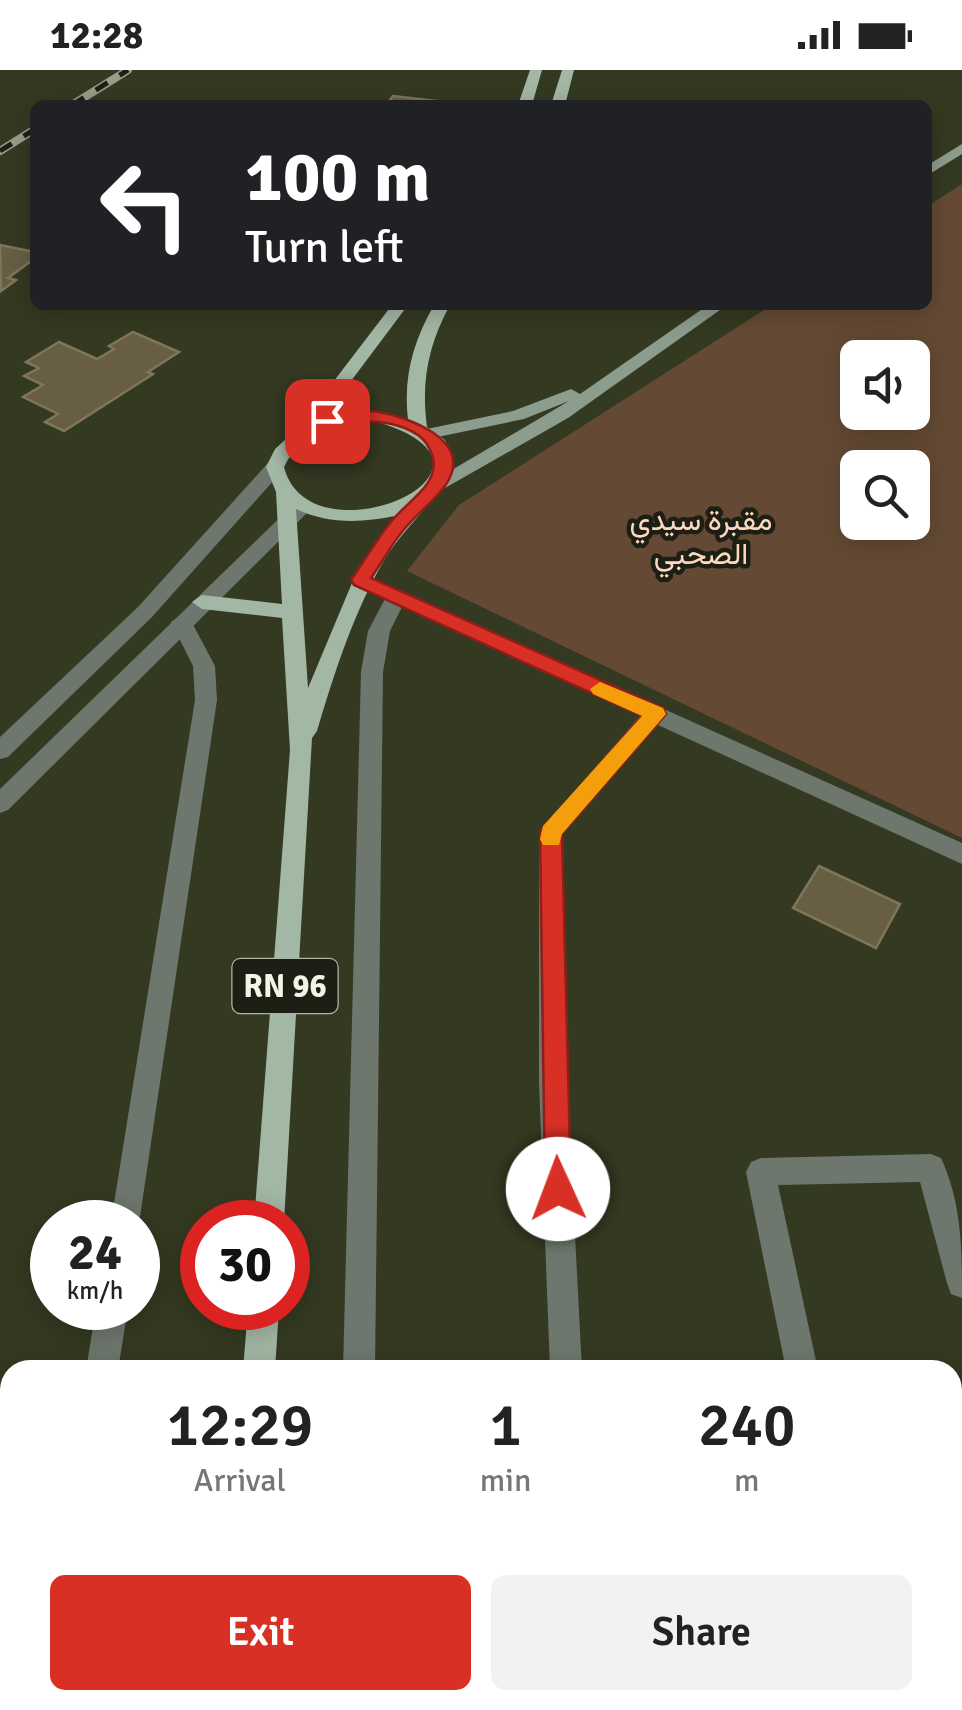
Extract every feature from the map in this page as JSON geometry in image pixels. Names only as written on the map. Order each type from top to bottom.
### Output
[{"type":"main road","points":[[527,100],[536,70]]},
{"type":"main road","points":[[559,100],[568,70]]},
{"type":"main road","points":[[932,168],[962,148]]},
{"type":"main road","points":[[306,430],[396,310]]},
{"type":"main road","points":[[438,484],[444,457],[423,431],[413,395],[415,364],[424,334],[439,310]]},
{"type":"main road","points":[[613,378],[518,414],[423,431],[374,416],[327,421],[290,440],[275,467],[292,506],[335,516],[392,513],[562,414],[712,310]]},
{"type":"main road","name":"RN 96","points":[[301,750],[338,628],[360,580],[416,502]]},
{"type":"main road","name":"RN 96","points":[[270,1200],[301,750],[292,506]]},
{"type":"main road","points":[[202,602],[293,612]]},
{"type":"main road","points":[[260,1360],[262,1330]]},
{"type":"street","points":[[0,750],[146,612],[275,467]]},
{"type":"street","points":[[0,804],[292,506]]},
{"type":"street","points":[[360,580],[962,854]]},
{"type":"street","points":[[359,1360],[372,672],[379,631],[396,598]]},
{"type":"street","points":[[129,1200],[206,700],[204,666],[182,622]]},
{"type":"street","points":[[566,1360],[554,1081],[551,832],[656,714]]},
{"type":"street","points":[[800,1360],[761,1172],[931,1168],[962,1283]]},
{"type":"street","points":[[104,1360],[108,1330]]},
{"type":"green space","name":"مقبرة سيدي الصحبي","points":[[962,184],[962,838],[407,571],[459,505],[764,310],[932,310],[932,203]]},
{"type":"building","points":[[393,96],[428,100],[390,100]]},
{"type":"building","points":[[0,245],[30,251],[30,262],[8,278],[16,280],[1,291]]},
{"type":"building","points":[[133,332],[179,352],[148,372],[153,374],[64,431],[45,422],[58,414],[23,397],[43,385],[24,376],[39,368],[26,362],[59,342],[97,359],[114,349],[109,346]]},
{"type":"building","points":[[819,866],[900,904],[876,948],[793,908]]},
{"type":"railway","points":[[80,100],[128,70]]},
{"type":"railway","points":[[0,151],[30,132]]},
{"type":"slow traffic","points":[[551,839],[551,832],[656,714],[600,689]]},
{"type":"route","points":[[327,421],[374,416],[398,420],[428,434],[444,457],[438,484],[397,525],[360,580],[656,714],[551,832],[558,1189]]}]
